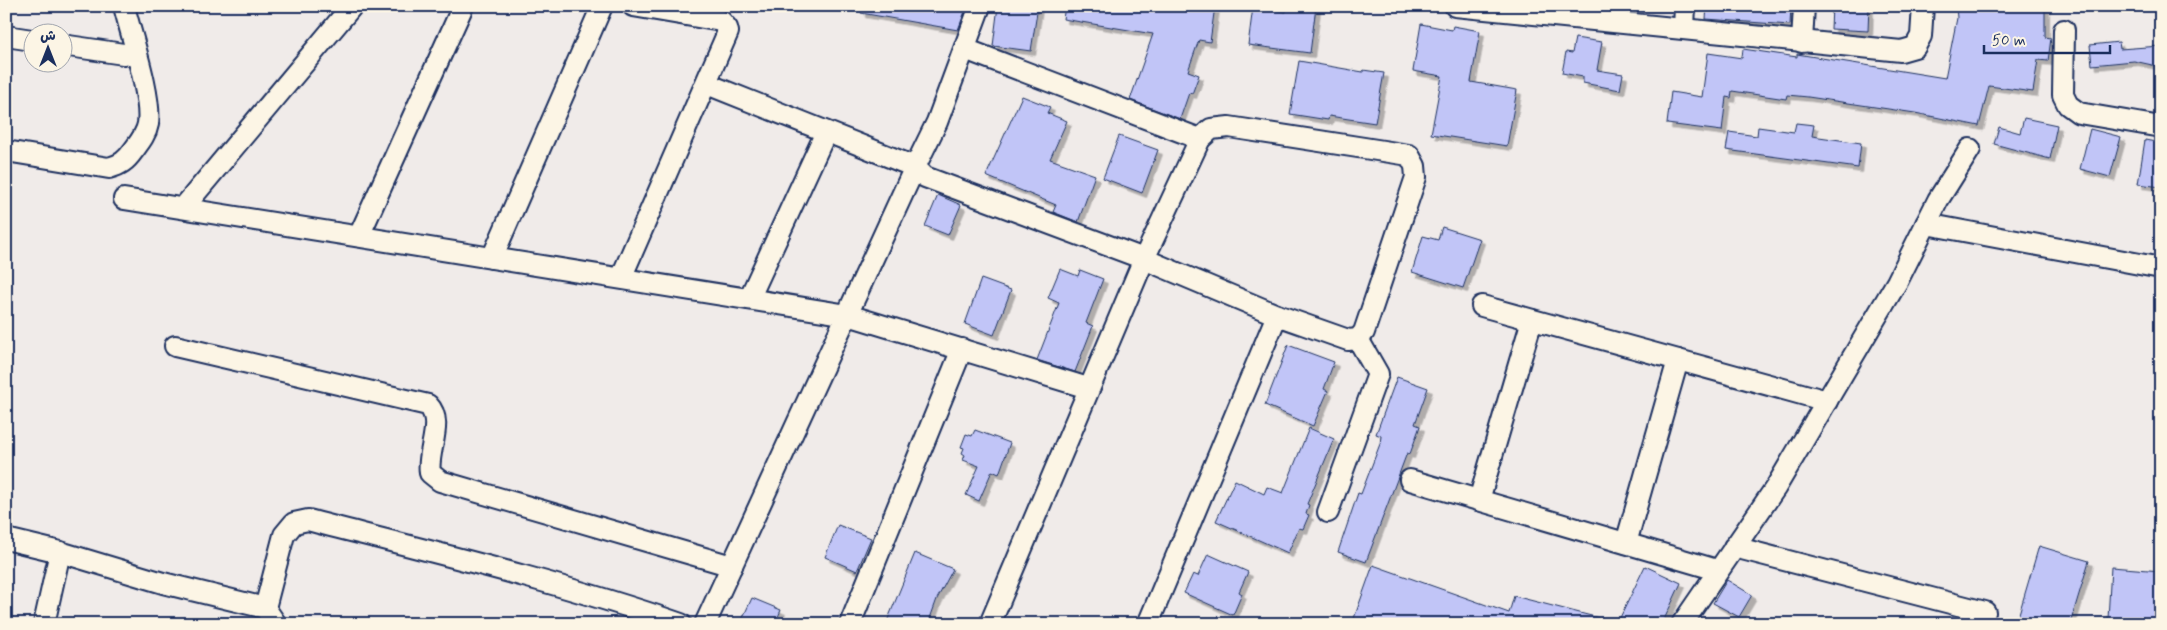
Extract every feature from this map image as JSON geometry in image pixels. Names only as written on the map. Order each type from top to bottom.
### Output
[{"type":"street","points":[[6,151],[108,168],[119,166],[128,158],[145,135],[148,124],[148,102],[124,6]]},
{"type":"street","points":[[183,208],[352,6]]},
{"type":"street","points":[[359,236],[463,6]]},
{"type":"street","points":[[492,258],[602,6]]},
{"type":"street","points":[[621,278],[728,36],[727,28],[721,21],[633,6]]},
{"type":"street","points":[[705,624],[937,122],[980,6]]},
{"type":"street","points":[[1454,6],[1563,11],[1802,42],[1902,51],[1915,47],[1921,36],[1923,6]]},
{"type":"street","points":[[1684,28],[1685,6]]},
{"type":"street","points":[[1802,42],[1804,6]]},
{"type":"street","points":[[2064,30],[2063,95],[2068,105],[2079,114],[2161,126]]},
{"type":"street","points":[[6,36],[22,38]]},
{"type":"street","points":[[72,46],[136,56]]},
{"type":"street","points":[[965,49],[1200,139]]},
{"type":"street","points":[[707,84],[916,167],[925,177],[1144,259],[1277,315],[1348,340],[1358,339],[1364,332],[1416,177],[1415,166],[1409,155],[1229,127],[1211,129],[1200,139],[1144,259],[1088,388],[990,624]]},
{"type":"street","points":[[749,298],[826,132]]},
{"type":"street","points":[[1682,624],[1717,570],[1776,488],[1897,282],[1945,188],[1970,149]]},
{"type":"street","points":[[124,199],[848,315],[1088,388]]},
{"type":"street","points":[[1926,224],[2161,268]]},
{"type":"street","points":[[1482,306],[1826,401]]},
{"type":"street","points":[[1148,624],[1277,315]]},
{"type":"street","points":[[1479,500],[1532,320]]},
{"type":"street","points":[[1328,512],[1378,374],[1358,339]]},
{"type":"street","points":[[175,346],[428,406],[434,411],[436,422],[428,462],[430,473],[440,481],[732,566]]},
{"type":"street","points":[[850,624],[962,349]]},
{"type":"street","points":[[1626,543],[1678,360]]},
{"type":"street","points":[[1410,480],[1717,570]]},
{"type":"street","points":[[6,539],[60,552],[270,616],[284,535],[294,523],[308,520],[468,560],[634,608],[681,624]]},
{"type":"street","points":[[1734,547],[1985,612]]},
{"type":"street","points":[[44,624],[60,552]]},
{"type":"building","points":[[861,6],[967,6],[958,30],[861,13]]},
{"type":"building","points":[[998,6],[1038,6],[1031,51],[993,46]]},
{"type":"building","points":[[1065,6],[1215,6],[1210,42],[1199,40],[1188,71],[1199,75],[1192,94],[1189,93],[1180,119],[1130,100],[1153,34],[1063,19]]},
{"type":"building","points":[[1287,6],[1316,7],[1310,53],[1248,45],[1253,7],[1286,12]]},
{"type":"building","points":[[1707,6],[1791,6],[1790,25],[1706,19]]},
{"type":"building","points":[[1832,6],[1869,6],[1868,31],[1831,29]]},
{"type":"building","points":[[1956,6],[2045,6],[2045,37],[2051,38],[2048,61],[2038,60],[2033,92],[1989,86],[1979,126],[1915,113],[1808,97],[1787,95],[1786,99],[1732,91],[1731,98],[1726,97],[1722,131],[1667,124],[1671,92],[1702,97],[1708,53],[1742,58],[1743,49],[1797,57],[1797,54],[1945,78],[1957,18]]},
{"type":"building","points":[[1421,24],[1452,30],[1453,26],[1480,31],[1471,82],[1517,90],[1507,146],[1431,134],[1442,76],[1413,71]]},
{"type":"building","points":[[1575,38],[1602,42],[1597,70],[1623,74],[1620,90],[1583,83],[1583,77],[1562,73],[1566,52],[1572,53]]},
{"type":"building","points":[[2119,42],[2120,49],[2160,46],[2161,67],[2134,61],[2092,65],[2090,45]]},
{"type":"building","points":[[1299,61],[1363,72],[1363,70],[1384,73],[1375,123],[1329,116],[1328,120],[1290,114]]},
{"type":"building","points":[[1022,96],[1050,107],[1047,113],[1067,121],[1050,159],[1095,175],[1078,222],[1053,212],[1056,205],[986,176]]},
{"type":"building","points":[[2024,118],[2057,125],[2050,159],[1994,144],[1999,127],[2020,133]]},
{"type":"building","points":[[1796,123],[1814,125],[1812,136],[1861,143],[1858,168],[1726,150],[1729,132],[1757,136],[1758,127],[1794,132]]},
{"type":"building","points":[[2090,129],[2121,137],[2110,177],[2080,169]]},
{"type":"building","points":[[1119,136],[1158,150],[1142,193],[1103,178]]},
{"type":"building","points":[[2145,140],[2161,143],[2161,187],[2138,184]]},
{"type":"building","points":[[938,195],[961,205],[948,235],[925,226]]},
{"type":"building","points":[[1442,227],[1480,239],[1463,288],[1412,272],[1423,236],[1438,240]]},
{"type":"building","points":[[1060,269],[1078,276],[1080,270],[1103,279],[1086,323],[1093,326],[1075,372],[1037,360],[1059,303],[1048,298]]},
{"type":"building","points":[[981,279],[1011,290],[994,335],[965,324]]},
{"type":"building","points":[[1288,345],[1334,362],[1324,389],[1328,391],[1313,426],[1265,405]]},
{"type":"building","points":[[1397,377],[1428,388],[1415,424],[1420,426],[1410,454],[1407,453],[1366,562],[1338,552],[1358,493],[1361,494],[1380,444],[1381,436],[1376,434]]},
{"type":"building","points":[[1309,428],[1334,439],[1307,504],[1309,505],[1306,514],[1309,515],[1303,529],[1299,528],[1288,553],[1216,521],[1235,480],[1264,494],[1267,487],[1283,493]]},
{"type":"building","points":[[975,430],[1010,443],[999,474],[992,471],[979,501],[966,495],[979,466],[963,460],[965,455],[962,453],[964,448],[961,447],[966,434],[972,436]]},
{"type":"building","points":[[838,525],[871,538],[857,571],[825,557]]},
{"type":"building","points":[[2039,546],[2089,561],[2070,624],[2016,624]]},
{"type":"building","points":[[915,553],[953,569],[937,599],[928,624],[886,624]]},
{"type":"building","points":[[1208,554],[1248,572],[1239,592],[1242,594],[1233,615],[1184,593],[1193,574],[1198,576]]},
{"type":"building","points":[[1373,565],[1509,613],[1514,596],[1603,619],[1602,624],[1352,624]]},
{"type":"building","points":[[1645,566],[1681,583],[1662,624],[1617,624]]},
{"type":"building","points":[[2111,567],[2161,571],[2157,623],[2108,619]]},
{"type":"building","points":[[1727,580],[1752,595],[1739,617],[1713,603]]},
{"type":"building","points":[[752,598],[781,610],[775,624],[740,624]]}]
